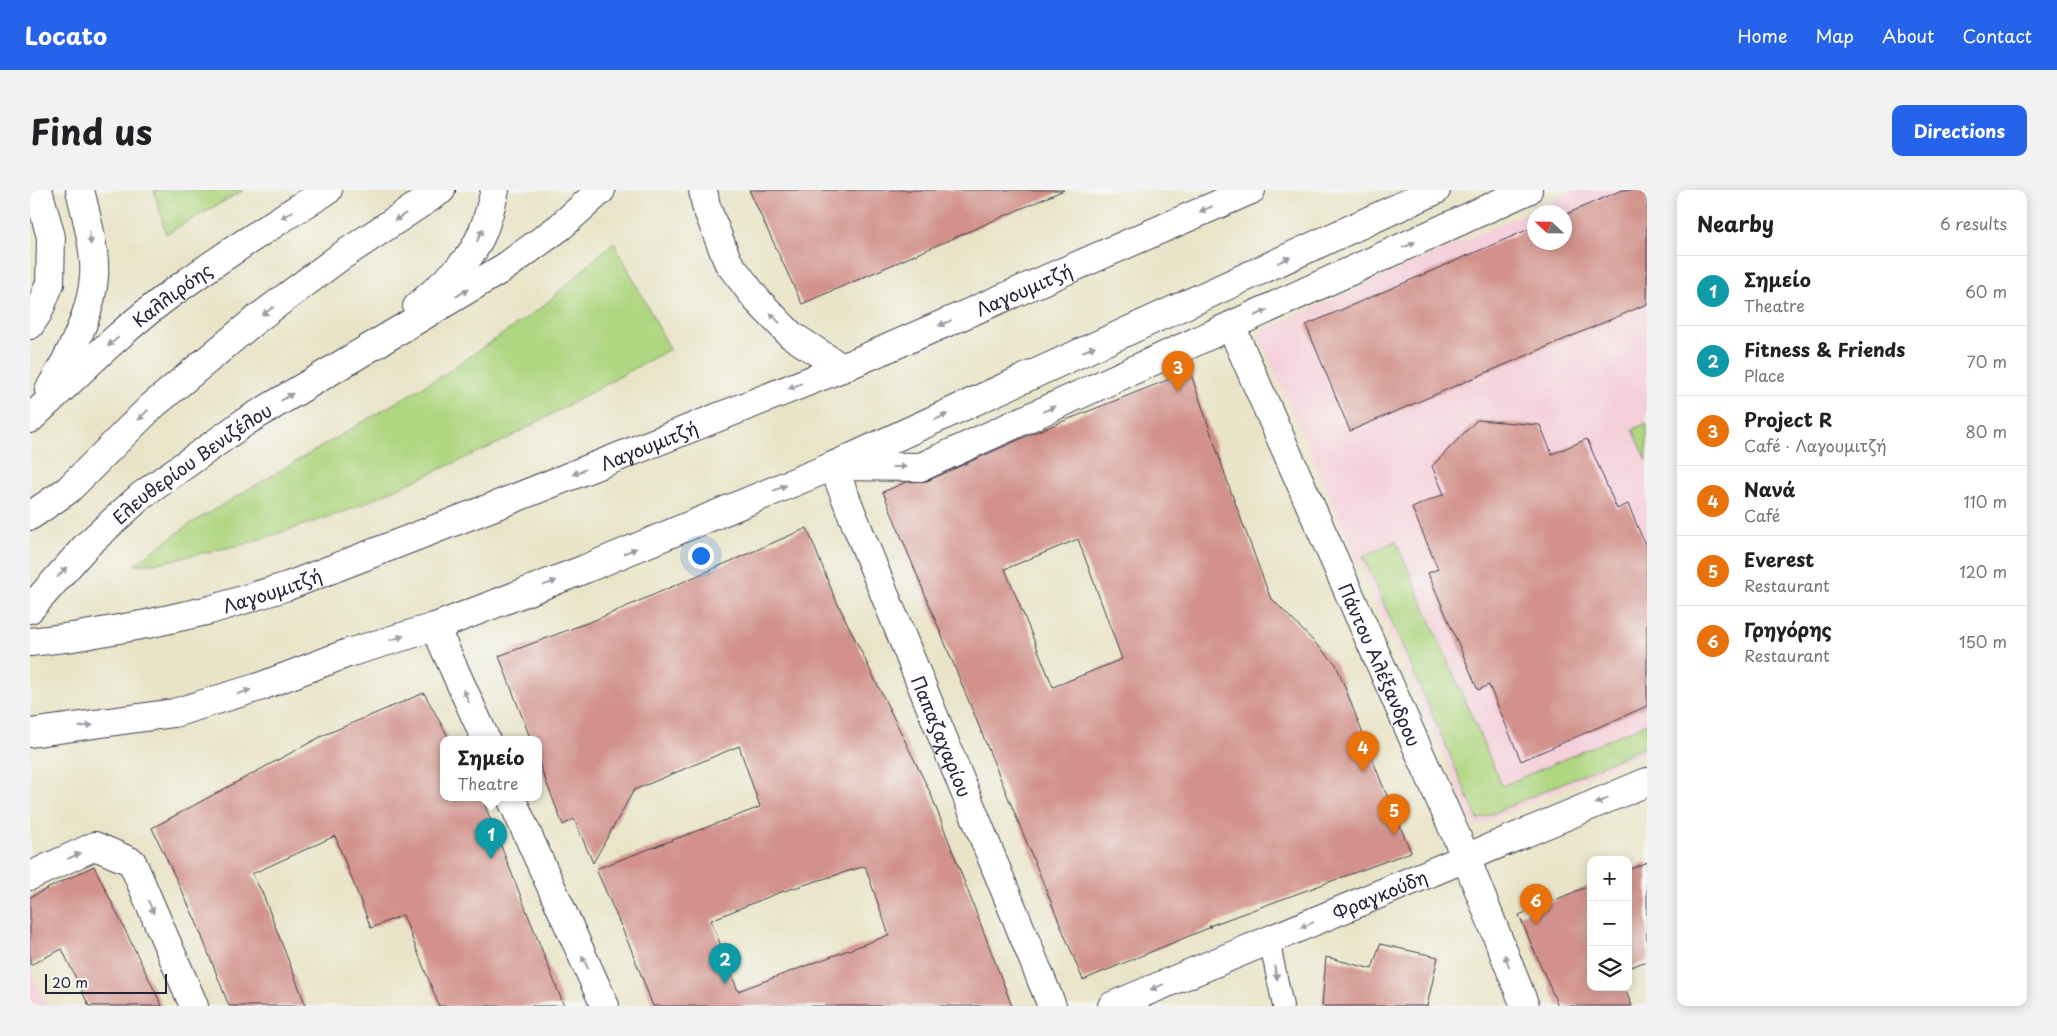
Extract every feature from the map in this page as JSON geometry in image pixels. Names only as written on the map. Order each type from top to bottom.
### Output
[{"type":"main road","points":[[30,326],[38,313],[40,288],[51,237],[38,190]]},
{"type":"main road","points":[[30,419],[73,346],[89,304],[94,276],[90,233],[80,190]]},
{"type":"main road","name":"Καλλιρόης","points":[[30,419],[98,354],[171,293],[275,222],[328,190]]},
{"type":"main road","points":[[30,516],[68,490],[151,407],[254,321],[340,257],[441,190]]},
{"type":"main road","points":[[376,346],[447,279],[474,249],[489,215],[495,190]]},
{"type":"main road","points":[[376,346],[505,267],[560,227],[601,190]]},
{"type":"main road","points":[[703,190],[706,206],[728,262],[757,300],[792,336],[842,368]]},
{"type":"main road","name":"Λαγουμιτζή","points":[[30,642],[73,637],[147,624],[210,610],[288,586],[506,502],[842,368],[1251,190]]},
{"type":"main road","points":[[32,735],[174,713],[259,688],[348,653],[434,627],[585,569],[833,466],[1436,190]]},
{"type":"main road","points":[[833,466],[921,467],[1528,190]]},
{"type":"main road","name":"Πάντου Αλέξανδρου","points":[[1231,326],[1466,858],[1525,1006]]},
{"type":"main road","name":"Ελευθερίου Βενιζέλου","points":[[30,609],[86,546],[141,496],[245,422],[313,380],[376,346]]},
{"type":"main road","name":"Παπαζαχαρίου","points":[[833,466],[1052,1006]]},
{"type":"main road","points":[[434,627],[484,736]]},
{"type":"main road","name":"Φραγκούδη","points":[[1125,1004],[1269,940],[1647,782]]},
{"type":"main road","points":[[512,801],[605,1006]]},
{"type":"main road","points":[[30,876],[95,846],[132,862],[194,1006]]},
{"type":"lane","points":[[1269,940],[1283,1006]]},
{"type":"shaded area","points":[[1576,190],[1647,190],[1647,751],[1475,827],[1258,333],[1527,212],[1527,250],[1572,250],[1572,205],[1543,205]]},
{"type":"shaded area","points":[[30,966],[47,1006],[30,1006]]},
{"type":"green space","points":[[154,190],[244,190],[166,234]]},
{"type":"green space","points":[[614,242],[670,349],[501,442],[347,511],[245,544],[162,562],[134,565],[190,524],[446,373],[542,307]]},
{"type":"green space","points":[[1647,423],[1647,461],[1633,429]]},
{"type":"green space","points":[[1396,541],[1502,786],[1647,723],[1647,746],[1478,820],[1363,556]]},
{"type":"building","points":[[749,190],[1064,190],[802,304]]},
{"type":"building","points":[[1622,190],[1647,190],[1647,304],[1350,431],[1306,325],[1527,230],[1527,250],[1572,250],[1572,212]]},
{"type":"building","points":[[1190,371],[1230,489],[1270,597],[1336,664],[1382,784],[1411,852],[1209,926],[1211,927],[1083,980],[883,492],[906,482],[927,481],[1036,432]],"holes":[[[1078,539],[1122,659],[1053,687],[1005,569]]]},
{"type":"building","points":[[1477,420],[1540,425],[1552,454],[1587,439],[1617,509],[1628,504],[1647,549],[1647,706],[1521,761],[1489,685],[1478,690],[1428,573],[1438,569],[1412,508],[1444,494],[1432,466]]},
{"type":"building","points":[[807,528],[834,596],[930,792],[1012,1006],[653,1006],[631,949],[596,869],[760,807],[739,746],[634,790],[593,863],[574,819],[563,825],[542,771],[542,736],[529,736],[499,656],[600,618]],"holes":[[[865,866],[889,935],[738,991],[711,920],[778,893]]]},
{"type":"building","points":[[424,693],[448,736],[440,736],[440,801],[483,801],[564,1006],[439,1006],[403,915],[371,928],[335,836],[252,874],[262,892],[306,1006],[229,1006],[195,919],[152,828],[324,735]]},
{"type":"building","points":[[1647,862],[1647,961],[1632,967],[1632,901],[1632,868]]},
{"type":"building","points":[[94,866],[162,1006],[89,1006],[62,949],[30,965],[30,897]]},
{"type":"building","points":[[1587,887],[1587,991],[1626,991],[1632,1006],[1558,1006],[1519,915]]},
{"type":"building","points":[[1380,944],[1438,957],[1427,1006],[1322,1006],[1326,957],[1372,969]]},
{"type":"place","name":"Project R","points":[[1178,392]]},
{"type":"place","name":"Νανά","points":[[1363,772]]},
{"type":"place","name":"Everest","points":[[1394,835]]},
{"type":"place","name":"Σημείο","points":[[491,859]]},
{"type":"place","name":"Γρηγόρης","points":[[1536,925]]},
{"type":"place","name":"Fitness & Friends","points":[[725,984]]}]
